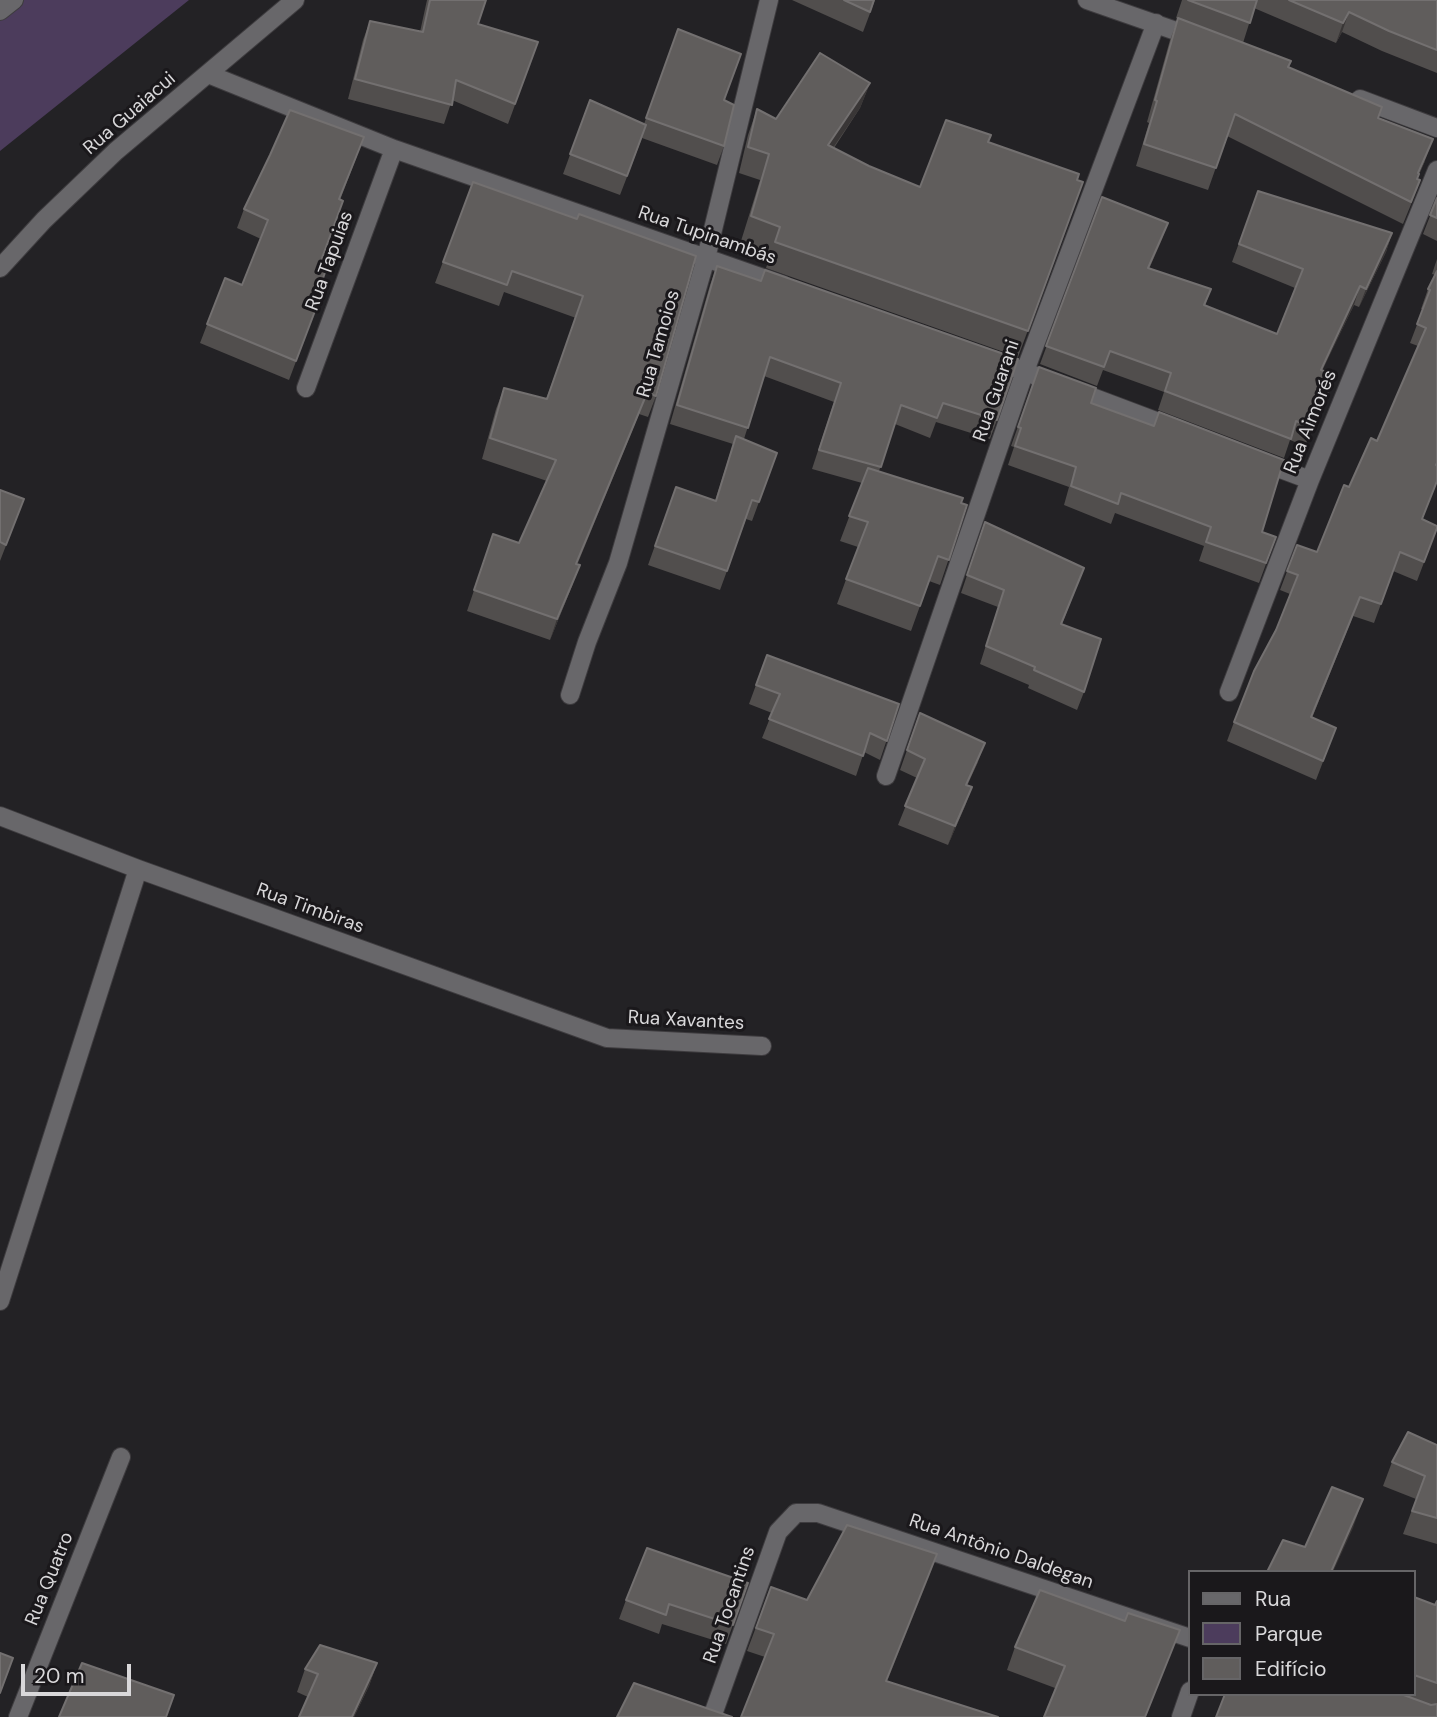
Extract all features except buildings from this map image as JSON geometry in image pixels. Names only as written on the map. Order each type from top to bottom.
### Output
[{"type":"street","points":[[0,11],[14,0]]},
{"type":"street","name":"Rua Guaiacui","points":[[0,268],[44,220],[116,151],[295,0]]},
{"type":"street","name":"Rua Tamoios","points":[[570,695],[587,642],[618,563],[706,258],[769,0]]},
{"type":"street","points":[[1087,0],[1207,42]]},
{"type":"street","name":"Rua Guarani","points":[[886,776],[1026,371],[1156,23]]},
{"type":"street","name":"Rua Tupinambás","points":[[208,74],[394,149],[796,289]]},
{"type":"street","points":[[1348,94],[1437,128]]},
{"type":"street","name":"Rua Tapuias","points":[[306,388],[394,149]]},
{"type":"street","name":"Rua Aimorés","points":[[1229,692],[1310,480],[1437,170]]},
{"type":"street","points":[[974,353],[1194,436]]},
{"type":"street","points":[[1245,456],[1310,480]]},
{"type":"street","name":"Rua Timbiras","points":[[0,816],[138,869],[607,1038]]},
{"type":"street","points":[[0,1301],[138,869]]},
{"type":"street","name":"Rua Xavantes","points":[[607,1038],[762,1046]]},
{"type":"street","name":"Rua Quatro","points":[[18,1717],[121,1457]]},
{"type":"street","name":"Rua Antônio Daldegan","points":[[796,1514],[818,1513],[1188,1636]]},
{"type":"street","name":"Rua Tocantins","points":[[712,1717],[778,1532],[796,1514]]},
{"type":"street","points":[[1181,1717],[1188,1696]]},
{"type":"green space","points":[[0,0],[189,0],[0,151]]}]
